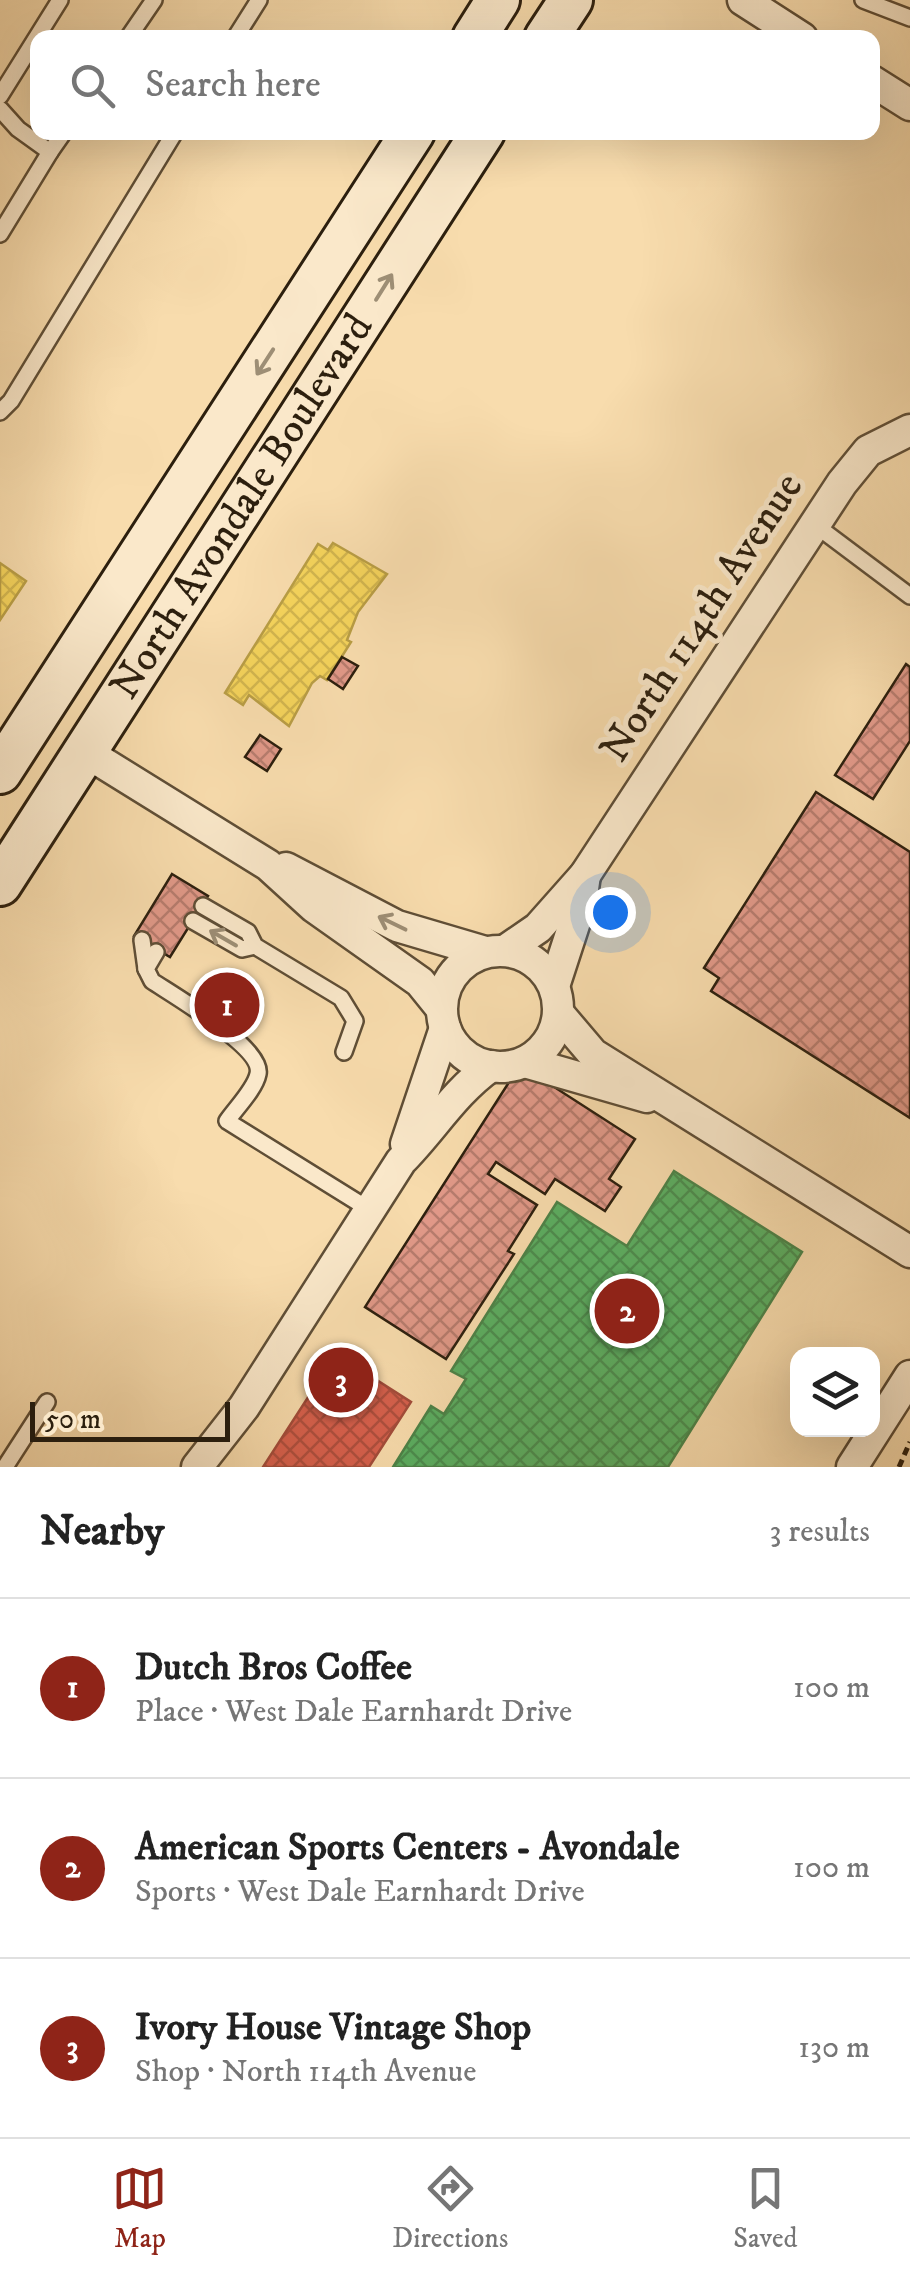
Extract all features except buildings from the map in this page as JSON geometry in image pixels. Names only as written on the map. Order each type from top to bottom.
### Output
[{"type":"main road","points":[[479,30],[498,0]]},
{"type":"main road","points":[[551,30],[570,0]]},
{"type":"main road","name":"North Avondale Boulevard","points":[[0,772],[408,140]]},
{"type":"main road","name":"North Avondale Boulevard","points":[[0,884],[478,140]]},
{"type":"main road","points":[[84,751],[78,706],[191,527],[186,485]]},
{"type":"main road","points":[[0,830],[26,784],[32,753],[28,728]]},
{"type":"street","points":[[742,0],[789,30]]},
{"type":"street","points":[[880,86],[910,105]]},
{"type":"street","name":"North 114th Avenue","points":[[586,875],[814,524],[868,451],[910,430]]},
{"type":"street","points":[[84,751],[268,865],[314,907],[420,982],[462,1054],[491,1066],[525,1062],[618,1091],[665,1100]]},
{"type":"street","points":[[268,865],[297,871],[410,932],[535,962],[593,1054],[665,1100],[726,1132],[910,1252]]},
{"type":"street","points":[[400,1162],[443,1018],[449,979],[471,958],[496,951],[538,928],[586,875]]},
{"type":"street","points":[[525,1062],[542,1050],[553,1034],[556,1000],[586,875]]},
{"type":"street","points":[[197,1467],[244,1407],[400,1162],[424,1138],[456,1092],[491,1066]]},
{"type":"street","points":[[852,1467],[910,1376]]},
{"type":"street","points":[[223,1467],[244,1407]]},
{"type":"lane","points":[[41,30],[60,0]]},
{"type":"lane","points":[[133,30],[154,0]]},
{"type":"lane","points":[[241,30],[259,0]]},
{"type":"lane","points":[[863,0],[910,18]]},
{"type":"lane","points":[[0,96],[30,48]]},
{"type":"lane","points":[[0,109],[30,138]]},
{"type":"lane","points":[[33,140],[50,152]]},
{"type":"lane","points":[[0,234],[58,140]]},
{"type":"lane","points":[[0,412],[11,401],[170,140]]},
{"type":"lane","points":[[814,524],[910,596]]},
{"type":"lane","points":[[203,906],[248,932],[255,946],[340,998],[354,1021],[344,1052]]},
{"type":"lane","points":[[193,921],[242,949],[255,946]]},
{"type":"lane","points":[[142,940],[152,981],[244,1046],[258,1064],[258,1074],[228,1121],[370,1210]]},
{"type":"lane","points":[[146,968],[156,952]]},
{"type":"lane","points":[[5,1467],[47,1402]]},
{"type":"path","points":[[899,1467],[910,1442]]},
{"type":"place","name":"Dutch Bros Coffee","points":[[227,1005]]},
{"type":"place","name":"American Sports Centers - Avondale","points":[[627,1311]]},
{"type":"place","name":"Ivory House Vintage Shop","points":[[341,1380]]}]
